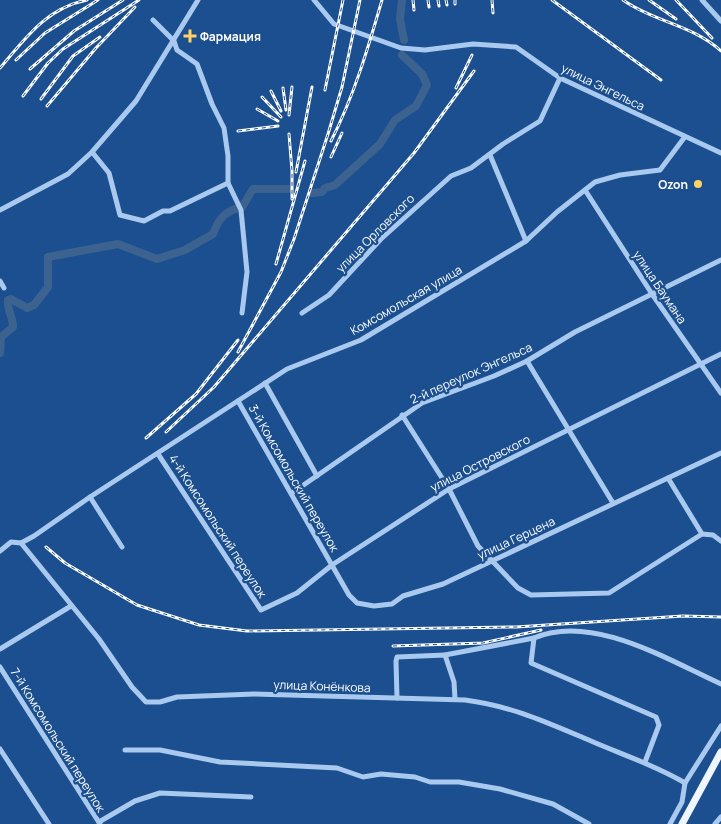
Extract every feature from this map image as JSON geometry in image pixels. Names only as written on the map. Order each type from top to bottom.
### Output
[{"type":"main road","points":[[682,824],[721,752]]},
{"type":"street","points":[[0,210],[68,174],[92,152],[136,101],[174,42],[198,0]]},
{"type":"street","name":"улица Энгельса","points":[[314,0],[334,24],[401,48],[425,50],[474,44],[516,47],[560,78],[684,138],[721,153]]},
{"type":"street","points":[[702,0],[721,21]]},
{"type":"street","points":[[153,20],[174,42],[176,50],[197,64],[212,104],[224,128],[228,156],[228,183],[241,210],[247,272],[242,313]]},
{"type":"street","name":"улица Орловского","points":[[302,313],[328,295],[415,206],[451,176],[471,168],[540,121],[560,78]]},
{"type":"street","name":"Комсомольская улица","points":[[0,551],[11,542],[21,543],[265,383],[311,359],[360,340],[526,241],[585,190],[606,178],[660,170],[684,138]]},
{"type":"street","points":[[92,152],[109,173],[120,215],[144,221],[163,211],[170,211],[228,183]]},
{"type":"street","points":[[490,155],[526,241]]},
{"type":"street","name":"улица Баумана","points":[[585,190],[652,294],[721,393]]},
{"type":"street","name":"2-й переулок Энгельса","points":[[292,493],[402,415],[422,403],[494,376],[527,361],[575,332],[721,260]]},
{"type":"street","points":[[0,281],[4,288]]},
{"type":"street","name":"улица Островского","points":[[261,610],[297,593],[332,565],[449,489],[721,354]]},
{"type":"street","points":[[527,361],[613,504]]},
{"type":"street","points":[[265,383],[317,476]]},
{"type":"street","name":"3-й Комсомольский переулок","points":[[238,402],[332,565]]},
{"type":"street","points":[[402,415],[449,489],[478,546],[518,588],[531,595],[609,593],[702,534],[713,535],[721,540]]},
{"type":"street","name":"улица Герцена","points":[[332,565],[349,595],[357,603],[374,606],[392,604],[404,596],[443,584],[721,453]]},
{"type":"street","name":"4-й Комсомольский переулок","points":[[158,454],[261,610]]},
{"type":"street","points":[[668,478],[702,534]]},
{"type":"street","points":[[90,497],[122,547]]},
{"type":"street","name":"улица Конёнкова","points":[[21,543],[99,638],[132,687],[146,702],[160,702],[177,696],[254,694],[455,699],[491,703],[518,710],[645,762],[685,783]]},
{"type":"street","points":[[0,649],[71,606]]},
{"type":"street","points":[[397,698],[396,661],[398,657],[446,654],[534,638],[542,634],[576,630],[611,636],[721,684]]},
{"type":"street","points":[[534,638],[531,663],[656,716],[659,725],[645,762]]},
{"type":"street","points":[[446,654],[454,682],[455,699]]},
{"type":"street","name":"7-й Комсомольский переулок","points":[[0,667],[99,823]]},
{"type":"street","points":[[670,824],[682,802],[685,783],[721,726]]},
{"type":"street","points":[[0,749],[49,824]]},
{"type":"street","points":[[124,750],[160,750],[220,762],[337,768],[363,777],[380,774],[415,777],[430,782],[459,782],[500,788],[554,804],[589,824]]},
{"type":"street","points":[[99,823],[135,801],[160,793],[250,797]]},
{"type":"street","points":[[715,824],[721,817]]},
{"type":"waterway","points":[[402,0],[400,19],[404,40]]},
{"type":"waterway","points":[[312,193],[322,192],[325,188],[335,185],[380,144],[395,120],[416,106],[427,85],[422,74],[402,55]]},
{"type":"waterway","points":[[0,353],[1,337],[13,327],[8,300],[11,299],[27,308],[34,305],[48,287],[48,257],[118,244],[157,259],[185,250],[213,234],[223,216],[242,207],[253,189],[288,189]]},
{"type":"railway","points":[[0,68],[37,26],[48,17],[73,4],[87,0]]},
{"type":"railway","points":[[16,60],[45,33],[98,0]]},
{"type":"railway","points":[[30,69],[74,31],[123,0]]},
{"type":"railway","points":[[23,96],[48,63],[63,49],[139,0]]},
{"type":"railway","points":[[325,90],[343,0]]},
{"type":"railway","points":[[238,352],[281,272],[294,239],[342,87],[360,0]]},
{"type":"railway","points":[[331,141],[354,89],[382,0]]},
{"type":"railway","points":[[413,0],[414,10]]},
{"type":"railway","points":[[428,0],[429,7]]},
{"type":"railway","points":[[438,0],[439,6]]},
{"type":"railway","points":[[446,0],[447,5]]},
{"type":"railway","points":[[492,0],[493,13]]},
{"type":"railway","points":[[552,0],[661,80]]},
{"type":"railway","points":[[623,0],[647,14],[698,35],[721,51]]},
{"type":"railway","points":[[649,0],[676,19]]},
{"type":"railway","points":[[676,0],[712,38]]},
{"type":"railway","points":[[47,106],[96,48],[135,7]]},
{"type":"railway","points":[[41,99],[73,56],[100,37]]},
{"type":"railway","points":[[456,88],[472,55]]},
{"type":"railway","points":[[166,432],[214,387],[414,153],[474,71]]},
{"type":"railway","points":[[289,115],[292,87]]},
{"type":"railway","points":[[296,172],[312,87]]},
{"type":"railway","points":[[283,88],[286,110]]},
{"type":"railway","points":[[271,91],[281,111]]},
{"type":"railway","points":[[262,97],[281,117]]},
{"type":"railway","points":[[257,109],[278,121]]},
{"type":"railway","points":[[238,131],[278,126]]},
{"type":"railway","points":[[331,157],[342,133]]},
{"type":"railway","points":[[289,134],[292,199]]},
{"type":"railway","points":[[276,264],[305,161]]},
{"type":"railway","points":[[146,438],[196,394],[238,340]]},
{"type":"railway","points":[[46,547],[65,563],[137,605],[199,625],[247,631],[516,627],[683,616],[721,617]]},
{"type":"railway","points":[[393,646],[483,643],[541,630]]},
{"type":"place","name":"Фармация","points":[[190,36]]},
{"type":"place","name":"Ozon","points":[[698,184]]}]
